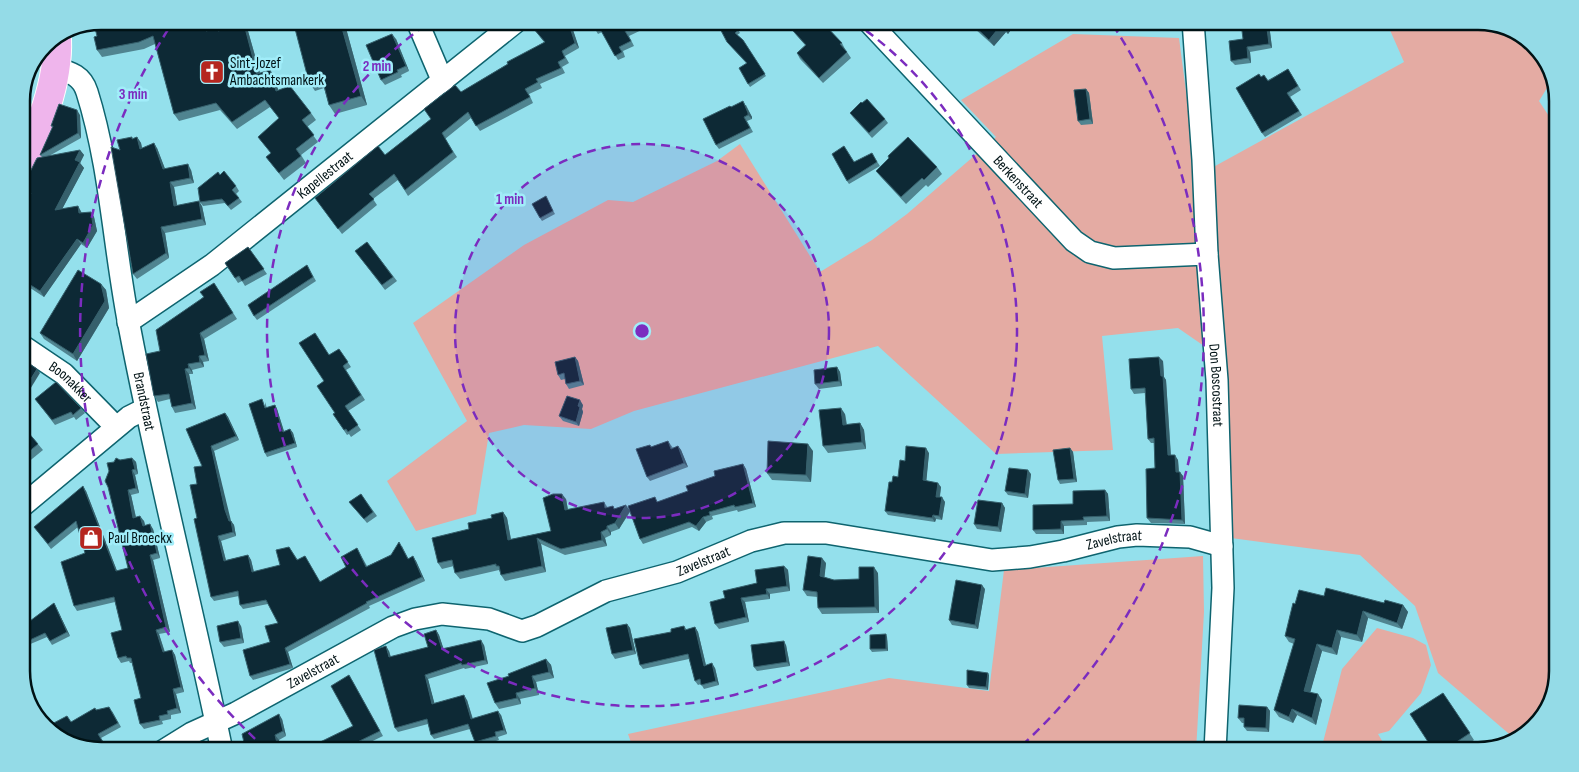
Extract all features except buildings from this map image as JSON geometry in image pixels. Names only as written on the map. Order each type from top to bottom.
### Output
[{"type":"main road","points":[[30,150],[48,99],[56,69],[57,46]]},
{"type":"street","points":[[421,30],[443,82]]},
{"type":"street","name":"Kapellestraat","points":[[128,322],[212,265],[506,30]]},
{"type":"street","name":"Berkenstraat","points":[[876,30],[1074,241],[1090,252],[1114,258],[1207,254]]},
{"type":"street","name":"Don Boscostraat","points":[[1194,30],[1203,160],[1207,254],[1217,380],[1222,546],[1222,623],[1215,742]]},
{"type":"street","name":"Brandstraat","points":[[56,69],[69,72],[78,77],[86,90],[104,163],[128,322],[145,409],[220,742]]},
{"type":"street","name":"Boonakker","points":[[30,351],[64,374],[116,427]]},
{"type":"street","points":[[30,499],[116,427],[129,417],[145,409]]},
{"type":"street","name":"Zavelstraat","points":[[178,742],[393,627],[415,619],[442,614],[489,618],[522,631],[537,626],[606,591],[677,572],[751,540],[784,533],[826,533],[992,560],[1030,557],[1137,535],[1190,537],[1222,546]]},
{"type":"shaded area","points":[[1390,30],[1478,30],[1496,32],[1517,42],[1531,54],[1542,70],[1548,87],[1539,101],[1549,116],[1549,671],[1548,685],[1537,710],[1528,721],[1509,734],[1438,673],[1415,606],[1360,555],[1231,538],[1207,348],[1178,328],[1102,336],[1113,450],[996,454],[878,346],[634,411],[591,429],[524,425],[489,433],[476,514],[416,531],[387,481],[467,421],[413,323],[524,245],[608,200],[633,202],[717,161],[740,144],[820,272],[872,240],[907,214],[996,137],[961,100],[1073,34],[1179,38],[1197,176],[1404,62]]},
{"type":"shaded area","points":[[1203,556],[1204,612],[1197,742],[631,742],[628,734],[889,678],[989,691],[1004,570]]},
{"type":"shaded area","points":[[1377,628],[1413,638],[1426,645],[1431,665],[1421,693],[1389,731],[1378,734],[1383,742],[1323,742],[1342,669]]},
{"type":"place","name":"Sint-Jozef Ambachtsmankerk","points":[[212,72]]},
{"type":"place","name":"Paul Broeckx","points":[[91,538]]}]
